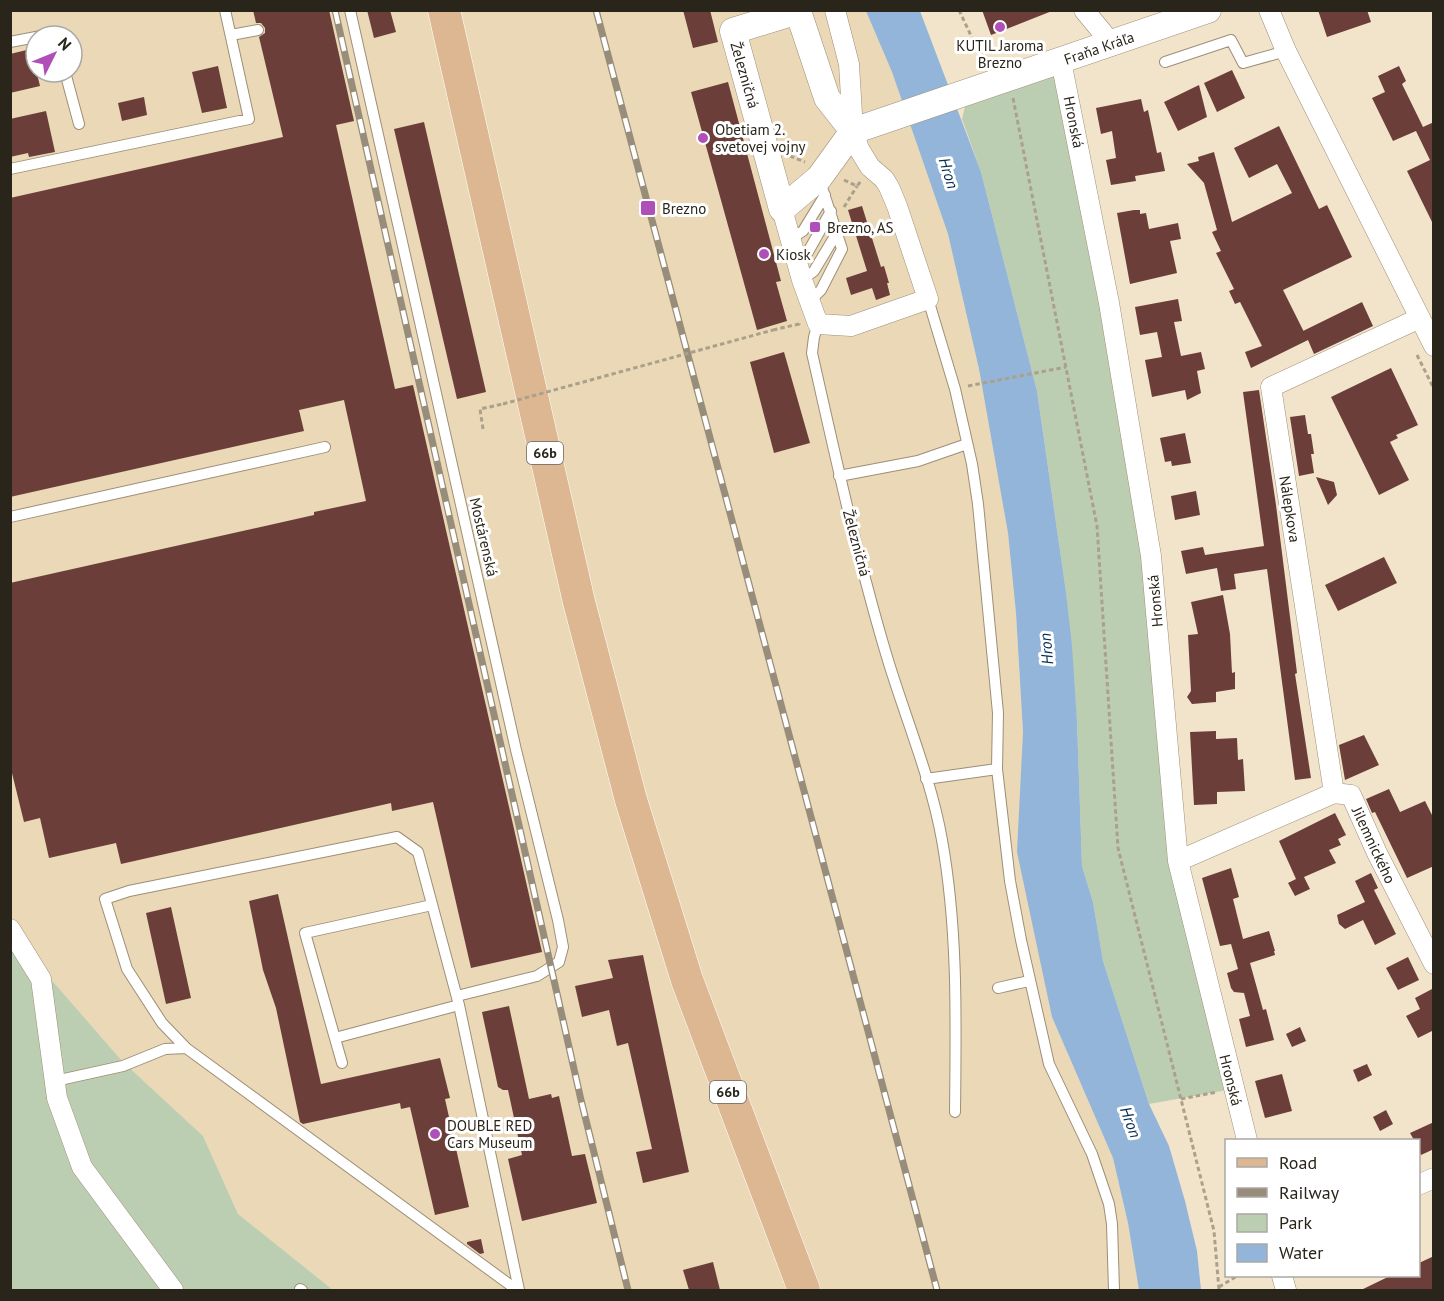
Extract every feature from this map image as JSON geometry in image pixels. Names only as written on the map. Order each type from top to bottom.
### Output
[{"type":"main road","name":"66b","points":[[444,10],[579,602],[631,800],[687,980],[804,1290]]},
{"type":"street","points":[[818,324],[851,326],[928,299],[889,187],[870,166],[859,149],[853,132],[849,64],[835,10]]},
{"type":"street","points":[[1084,10],[1112,44]]},
{"type":"street","name":"Fraňa Kráľa","points":[[853,132],[969,90],[1208,10]]},
{"type":"street","points":[[1269,10],[1286,51],[1434,346]]},
{"type":"street","name":"Železničná","points":[[818,324],[790,239],[733,31],[798,11],[827,98],[853,132]]},
{"type":"street","name":"Hronská","points":[[1061,61],[1109,303],[1151,556],[1178,861],[1247,1139]]},
{"type":"street","points":[[782,209],[822,186],[853,132]]},
{"type":"street","name":"Nálepkova","points":[[1334,794],[1271,387],[1420,318]]},
{"type":"street","points":[[1178,861],[1334,794]]},
{"type":"street","name":"Jilemnického","points":[[1334,794],[1351,795],[1377,854],[1434,964]]},
{"type":"street","points":[[10,929],[41,979],[57,1098],[82,1167],[173,1290]]},
{"type":"street","points":[[1420,1185],[1434,1178]]},
{"type":"lane","points":[[10,169],[249,119],[225,10]]},
{"type":"lane","name":"Mostárenská","points":[[335,1038],[546,972],[560,962],[562,947],[558,920],[516,750],[350,10]]},
{"type":"lane","points":[[231,35],[258,30]]},
{"type":"lane","points":[[1165,62],[1231,40],[1243,63],[1286,51]]},
{"type":"lane","points":[[68,84],[79,124]]},
{"type":"lane","points":[[809,302],[820,290],[842,249],[822,186]]},
{"type":"lane","points":[[790,239],[803,231],[822,186]]},
{"type":"lane","points":[[796,259],[808,252],[831,211]]},
{"type":"lane","points":[[802,280],[814,271],[838,231]]},
{"type":"lane","points":[[928,299],[955,389],[978,504],[998,712],[998,769],[1010,880],[1029,981],[1049,1064],[1092,1154],[1108,1204],[1112,1224],[1114,1290]]},
{"type":"lane","name":"Železničná","points":[[818,324],[812,352],[839,476],[887,655],[926,779],[941,837],[950,889],[954,952],[955,1112]]},
{"type":"lane","points":[[839,476],[918,461],[967,444]]},
{"type":"lane","points":[[10,517],[325,447]]},
{"type":"lane","points":[[926,779],[998,769]]},
{"type":"lane","points":[[398,837],[418,852],[458,1001],[518,1290],[186,1048],[162,1023],[127,969],[105,899],[129,891],[398,837]]},
{"type":"lane","points":[[342,1063],[305,933],[432,904]]},
{"type":"lane","points":[[998,988],[1029,981]]},
{"type":"lane","points":[[55,1081],[123,1066],[165,1049],[186,1048]]},
{"type":"path","points":[[959,10],[974,40],[1012,91],[1097,526],[1118,848],[1214,1231],[1219,1289]]},
{"type":"path","points":[[483,429],[480,409],[773,330]]},
{"type":"path","points":[[968,386],[1066,368]]},
{"type":"path","points":[[1181,1099],[1233,1089]]},
{"type":"path","points":[[1219,1289],[1235,1277]]},
{"type":"shaded area","points":[[11,11],[866,11],[892,72],[948,234],[979,369],[1008,533],[1016,613],[1023,732],[1052,1017],[1113,1158],[1128,1223],[1139,1290],[333,1290],[238,1214],[203,1136],[122,1061],[11,936]]},
{"type":"green space","points":[[1061,61],[1151,556],[1178,861],[1233,1089],[1149,1104],[1103,961],[1093,902],[1082,866],[1077,721],[1066,592],[1037,391],[981,172],[962,119],[969,90]]},
{"type":"green space","points":[[10,936],[15,938],[122,1061],[203,1136],[238,1214],[333,1290],[11,1290]]},
{"type":"water","name":"Hron","points":[[866,11],[920,11],[981,172],[1037,391],[1072,646],[1082,866],[1093,902],[1103,961],[1149,1104],[1169,1146],[1185,1201],[1197,1251],[1201,1290],[1139,1290],[1128,1223],[1113,1158],[1052,1017],[1017,852],[1023,732],[1016,613],[1008,533],[979,369],[948,234],[892,72]]},
{"type":"building","points":[[253,10],[329,10],[354,121],[336,125],[395,389],[413,385],[542,952],[471,968],[433,802],[392,811],[391,803],[121,864],[116,843],[49,858],[40,818],[24,822],[10,765],[10,583],[314,515],[314,512],[366,501],[344,400],[299,410],[304,431],[10,497],[10,198],[283,137],[259,37],[265,33],[265,28],[261,23],[256,23]]},
{"type":"building","points":[[367,10],[390,10],[396,32],[374,38]]},
{"type":"building","points":[[683,10],[710,10],[718,42],[693,48]]},
{"type":"building","name":"KUTIL Jaroma Brezno","points":[[982,10],[1052,10],[1052,11],[991,35]]},
{"type":"building","points":[[1318,10],[1367,10],[1371,22],[1327,37]]},
{"type":"building","points":[[24,51],[24,84],[40,84],[40,86],[10,93],[10,54]]},
{"type":"building","points":[[218,66],[227,108],[202,113],[192,72]]},
{"type":"building","points":[[1399,66],[1406,81],[1402,84],[1423,127],[1434,122],[1434,226],[1407,171],[1430,160],[1416,131],[1393,141],[1372,98],[1385,92],[1378,76]]},
{"type":"building","points":[[1232,70],[1245,98],[1217,112],[1204,83]]},
{"type":"building","points":[[728,82],[781,281],[776,282],[787,321],[757,330],[691,92]]},
{"type":"building","points":[[1199,85],[1207,117],[1178,131],[1164,102]]},
{"type":"building","points":[[144,97],[147,115],[122,121],[118,103]]},
{"type":"building","points":[[1141,99],[1144,112],[1148,110],[1157,153],[1161,152],[1165,171],[1135,176],[1136,181],[1111,185],[1106,160],[1116,158],[1112,131],[1101,134],[1096,108]]},
{"type":"building","points":[[46,111],[55,152],[29,157],[28,153],[10,157],[10,119]]},
{"type":"building","points":[[424,122],[486,392],[457,399],[394,129]]},
{"type":"building","points":[[1279,126],[1319,209],[1327,205],[1352,257],[1283,290],[1303,331],[1362,302],[1373,326],[1314,354],[1308,340],[1251,368],[1245,352],[1262,346],[1240,302],[1235,304],[1229,291],[1234,289],[1216,253],[1221,251],[1212,232],[1217,230],[1204,183],[1187,164],[1199,161],[1198,157],[1214,152],[1232,222],[1292,193],[1277,164],[1249,178],[1234,148]]},
{"type":"building","points":[[862,206],[881,267],[884,266],[889,283],[887,283],[890,295],[876,300],[872,288],[851,295],[846,278],[867,271],[848,210]]},
{"type":"building","points":[[1140,210],[1140,214],[1146,213],[1149,229],[1178,223],[1181,239],[1170,241],[1177,273],[1130,284],[1117,213]]},
{"type":"building","points":[[1178,299],[1182,321],[1174,322],[1181,356],[1201,352],[1205,369],[1197,371],[1201,393],[1187,400],[1185,390],[1152,397],[1145,360],[1162,357],[1157,332],[1140,335],[1135,307]]},
{"type":"building","points":[[784,352],[810,443],[774,453],[750,362]]},
{"type":"building","points":[[1391,368],[1418,425],[1396,435],[1398,438],[1390,442],[1409,480],[1379,495],[1331,397]]},
{"type":"building","points":[[1259,390],[1276,505],[1297,673],[1295,674],[1311,778],[1295,780],[1267,569],[1234,574],[1236,589],[1221,591],[1217,568],[1186,574],[1181,551],[1203,547],[1205,555],[1264,546],[1243,392]]},
{"type":"building","points":[[1305,415],[1308,434],[1311,434],[1314,473],[1299,476],[1290,417]]},
{"type":"building","points":[[1185,433],[1191,463],[1172,466],[1171,461],[1165,462],[1160,438]]},
{"type":"building","points":[[1316,477],[1334,482],[1337,495],[1328,505]]},
{"type":"building","points":[[1196,491],[1200,515],[1175,520],[1171,496]]},
{"type":"building","points":[[1384,557],[1397,583],[1338,611],[1325,585]]},
{"type":"building","points":[[1223,595],[1230,634],[1232,673],[1235,672],[1235,689],[1216,692],[1216,702],[1192,704],[1187,697],[1191,691],[1188,635],[1198,634],[1191,602]]},
{"type":"building","points":[[1216,731],[1216,739],[1237,738],[1238,760],[1243,759],[1245,791],[1217,792],[1217,804],[1194,805],[1190,732]]},
{"type":"building","points":[[1364,735],[1379,765],[1345,780],[1339,745]]},
{"type":"building","points":[[1389,789],[1400,812],[1425,801],[1434,819],[1434,866],[1407,878],[1375,812],[1372,813],[1366,799]]},
{"type":"building","points":[[1335,813],[1346,835],[1338,839],[1341,845],[1329,850],[1336,863],[1304,877],[1310,889],[1295,896],[1288,883],[1296,879],[1279,841]]},
{"type":"building","points":[[1231,868],[1239,897],[1233,899],[1243,939],[1269,931],[1275,951],[1275,955],[1250,963],[1274,1040],[1246,1047],[1239,1019],[1250,1016],[1244,993],[1234,992],[1227,973],[1238,969],[1231,944],[1220,946],[1202,878]]},
{"type":"building","points":[[1371,873],[1378,888],[1374,890],[1396,934],[1375,945],[1363,920],[1345,929],[1339,924],[1337,915],[1365,902],[1355,881]]},
{"type":"building","points":[[278,894],[321,1084],[440,1058],[450,1098],[445,1099],[469,1207],[435,1215],[410,1107],[401,1109],[400,1103],[303,1124],[300,1122],[276,1008],[263,970],[249,901]]},
{"type":"building","points":[[171,907],[191,998],[166,1004],[146,913]]},
{"type":"building","points":[[643,955],[689,1172],[643,1183],[636,1152],[652,1149],[628,1043],[617,1046],[609,1010],[582,1017],[575,986],[613,978],[608,960]]},
{"type":"building","points":[[1408,957],[1419,980],[1398,990],[1386,968]]},
{"type":"building","points":[[1434,988],[1434,1034],[1432,1031],[1418,1038],[1406,1016],[1420,1009],[1415,998]]},
{"type":"building","points":[[509,1006],[529,1099],[551,1094],[552,1098],[559,1096],[572,1156],[585,1154],[597,1203],[522,1221],[508,1159],[522,1155],[508,1090],[498,1087],[482,1012]]},
{"type":"building","points":[[1300,1027],[1306,1041],[1292,1047],[1286,1034]]},
{"type":"building","points":[[1367,1064],[1372,1075],[1358,1082],[1353,1070]]},
{"type":"building","points":[[1282,1074],[1292,1111],[1265,1118],[1255,1081]]},
{"type":"building","points":[[1386,1110],[1393,1124],[1380,1131],[1373,1117]]},
{"type":"building","points":[[1434,1122],[1434,1149],[1421,1155],[1420,1139],[1413,1139],[1410,1133]]},
{"type":"building","points":[[481,1239],[484,1253],[480,1254],[467,1242]]},
{"type":"building","points":[[1434,1256],[1434,1290],[1361,1290],[1388,1277],[1420,1277],[1420,1263]]},
{"type":"building","points":[[713,1262],[720,1290],[689,1290],[683,1270]]},
{"type":"railway","points":[[335,10],[581,1100],[628,1290]]},
{"type":"railway","points":[[596,10],[937,1290]]},
{"type":"place","name":"KUTIL Jaroma Brezno","points":[[1000,27]]},
{"type":"place","name":"Obetiam 2. svetovej vojny","points":[[703,138]]},
{"type":"place","name":"Brezno","points":[[648,208]]},
{"type":"place","name":"Brezno, AS","points":[[815,227]]},
{"type":"place","name":"Kiosk","points":[[764,254]]},
{"type":"place","name":"DOUBLE RED Cars Museum","points":[[435,1134]]}]
